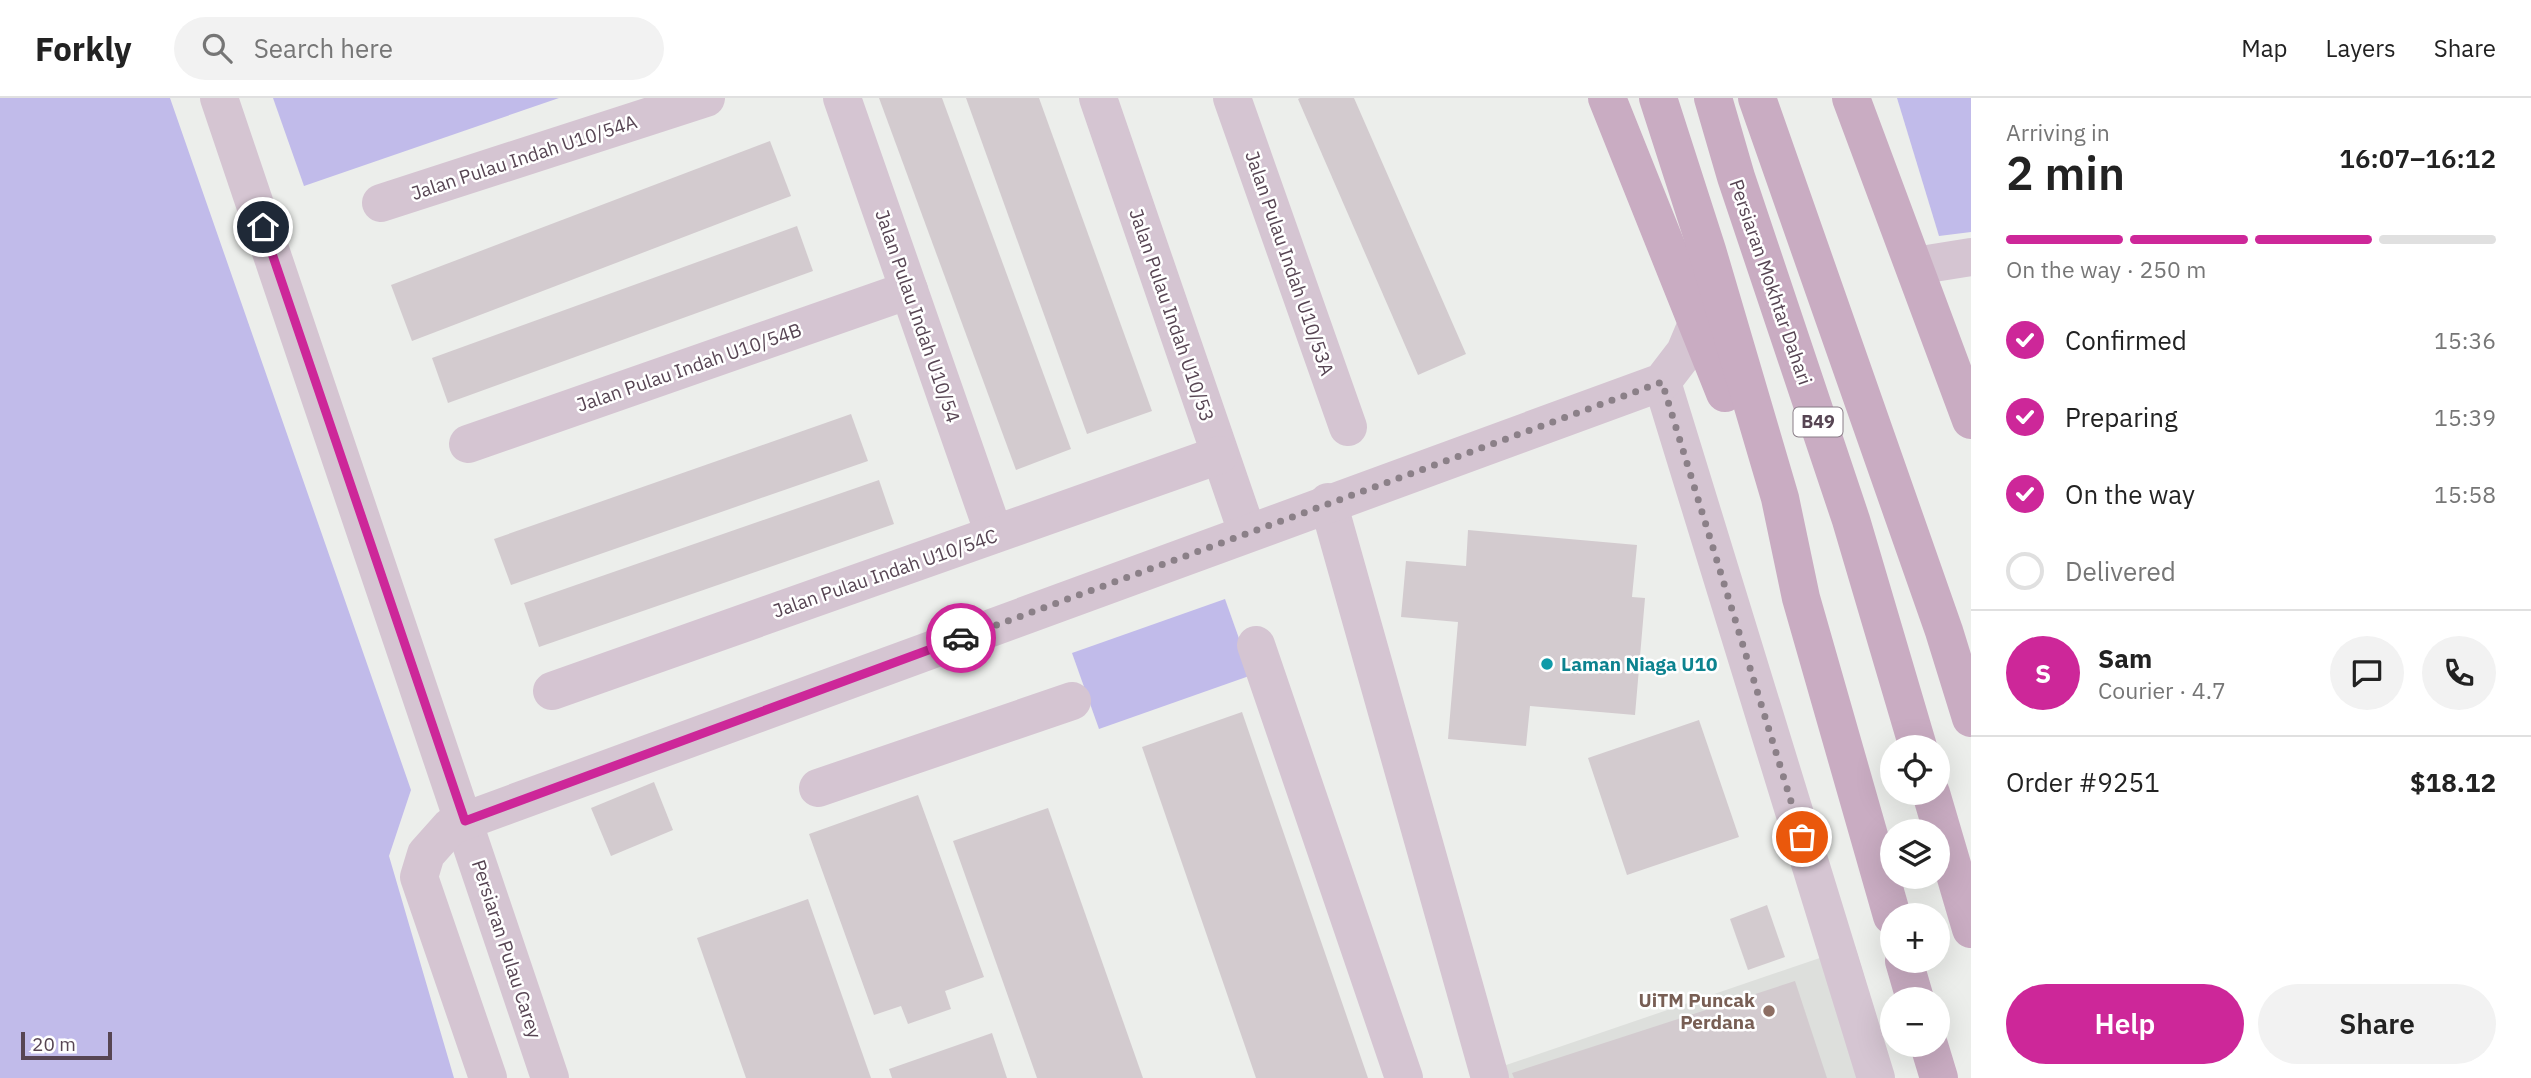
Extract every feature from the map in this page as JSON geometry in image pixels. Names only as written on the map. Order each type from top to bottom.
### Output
[{"type":"main road","points":[[1607,98],[1698,321],[1801,598]]},
{"type":"main road","points":[[1658,98],[1707,250],[1780,498],[1801,598],[1888,903]]},
{"type":"main road","name":"Persiaran Mokhtar Dahari","points":[[1713,98],[1736,177],[1852,520],[1915,735]]},
{"type":"main road","name":"B49","points":[[1757,98],[1944,631],[1971,718]]},
{"type":"main road","points":[[1851,98],[1971,419]]},
{"type":"main road","points":[[1935,805],[1971,929]]},
{"type":"main road","points":[[1933,1057],[1939,1078]]},
{"type":"street","name":"Persiaran Pulau Carey","points":[[219,98],[550,1078]]},
{"type":"street","name":"Jalan Pulau Indah U10/54A","points":[[381,203],[706,98]]},
{"type":"street","name":"Jalan Pulau Indah U10/54","points":[[842,98],[994,534]]},
{"type":"street","name":"Jalan Pulau Indah U10/53","points":[[1098,98],[1247,532]]},
{"type":"street","name":"Jalan Pulau Indah U10/53A","points":[[1233,98],[1348,427]]},
{"type":"street","points":[[1915,266],[1971,257]]},
{"type":"street","name":"Jalan Pulau Indah U10/54B","points":[[468,444],[909,290]]},
{"type":"street","points":[[488,1078],[419,877],[426,854],[452,826],[1328,502],[1662,382],[1685,352],[1698,321]]},
{"type":"street","points":[[1662,382],[1876,1078]]},
{"type":"street","name":"Jalan Pulau Indah U10/54C","points":[[552,691],[1219,455]]},
{"type":"street","points":[[1328,502],[1490,1078]]},
{"type":"street","points":[[1256,645],[1404,1078]]},
{"type":"street","points":[[818,788],[1072,701]]},
{"type":"shaded area","points":[[0,98],[170,98],[411,790],[389,856],[454,1078],[0,1078]]},
{"type":"shaded area","points":[[273,98],[559,98],[304,186]]},
{"type":"shaded area","points":[[1897,98],[1971,98],[1971,232],[1939,236]]},
{"type":"shaded area","points":[[1225,599],[1252,675],[1099,729],[1072,653]]},
{"type":"shaded area","name":"UiTM Puncak Perdana","points":[[1855,946],[1880,1028],[1880,1057],[1889,1057],[1895,1078],[1474,1078]]},
{"type":"building","points":[[879,98],[942,98],[1071,449],[1016,470]]},
{"type":"building","points":[[966,98],[1039,98],[1152,411],[1087,434]]},
{"type":"building","points":[[1354,98],[1466,354],[1418,375],[1298,99]]},
{"type":"building","points":[[770,141],[791,196],[412,341],[391,285]]},
{"type":"building","points":[[797,226],[813,271],[448,403],[432,358]]},
{"type":"building","points":[[851,414],[868,461],[511,585],[494,539]]},
{"type":"building","points":[[879,480],[894,524],[539,647],[524,603]]},
{"type":"building","name":"Laman Niaga U10","points":[[1468,530],[1637,545],[1632,597],[1645,598],[1635,715],[1530,706],[1526,746],[1448,739],[1458,622],[1401,617],[1406,561],[1466,566]]},
{"type":"building","points":[[1242,712],[1368,1078],[1256,1078],[1142,747]]},
{"type":"building","points":[[1699,720],[1739,837],[1627,875],[1588,758]]},
{"type":"building","points":[[654,782],[673,830],[611,856],[591,808]]},
{"type":"building","points":[[918,795],[984,977],[945,991],[951,1009],[908,1024],[901,1006],[874,1015],[809,834]]},
{"type":"building","points":[[1048,808],[1143,1078],[1037,1078],[953,841]]},
{"type":"building","points":[[808,899],[871,1078],[746,1078],[697,938]]},
{"type":"building","points":[[1767,905],[1785,957],[1748,970],[1730,919]]},
{"type":"building","points":[[1795,981],[1827,1078],[1514,1078],[1512,1073]]},
{"type":"building","points":[[992,1033],[1007,1078],[892,1078],[889,1069]]},
{"type":"way so far","points":[[961,638],[1662,382],[1802,837]]},
{"type":"place","name":"Laman Niaga U10","points":[[1547,664]]},
{"type":"place","name":"UiTM Puncak Perdana","points":[[1769,1011]]},
{"type":"route","points":[[263,227],[465,821],[961,638]]}]
